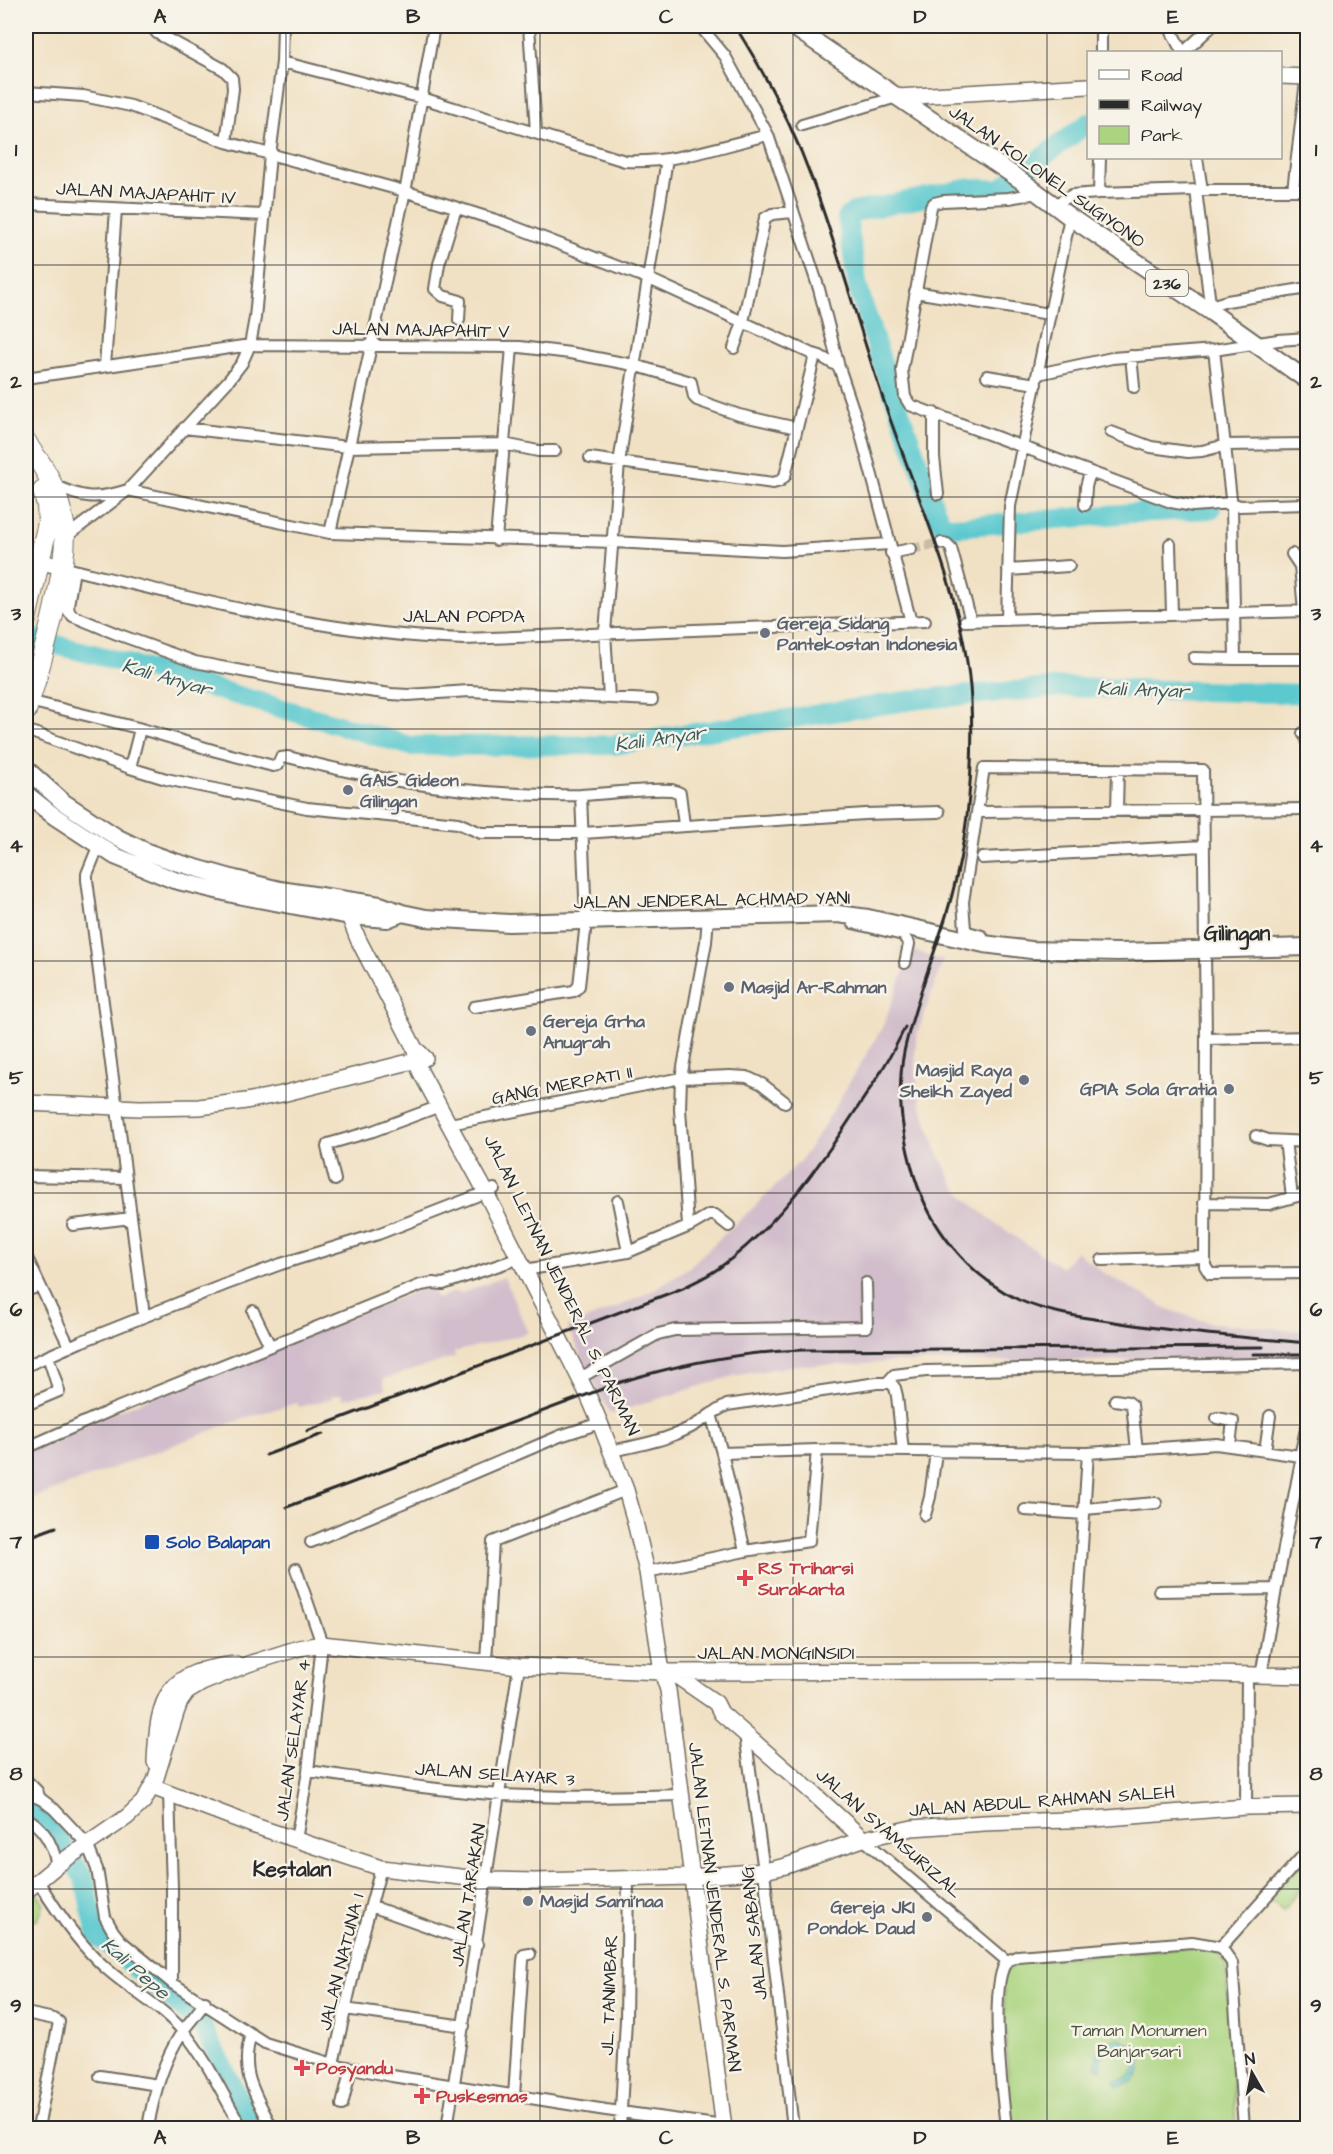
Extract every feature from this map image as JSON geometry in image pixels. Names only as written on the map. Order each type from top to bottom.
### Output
[{"type":"highway","points":[[28,447],[32,465],[45,483],[63,517],[68,569],[52,613],[28,702]]},
{"type":"highway","points":[[27,613],[32,560],[44,541],[48,514],[45,483]]},
{"type":"main road","name":"JALAN KOLONEL SUGIYONO","points":[[792,26],[1032,189],[1062,200],[1070,217],[1210,309],[1308,381]]},
{"type":"main road","points":[[1282,76],[1308,75]]},
{"type":"main road","points":[[897,97],[1087,86]]},
{"type":"main road","name":"JALAN POPDA","points":[[32,560],[68,569]]},
{"type":"main road","name":"JALAN JENDERAL ACHMAD YANI","points":[[26,769],[63,802],[118,838],[175,862],[280,890],[348,899],[387,907],[402,913],[453,921],[586,922],[838,914],[868,918],[984,945],[1031,950],[1108,952],[1308,947]]},
{"type":"main road","points":[[30,798],[45,786]]},
{"type":"main road","name":"JALAN JENDERAL ACHMAD YANI","points":[[30,798],[98,847],[174,880],[237,895],[350,916],[387,919],[402,913]]},
{"type":"main road","name":"JALAN LETNAN JENDERAL S. PARMAN","points":[[348,899],[350,916],[358,939],[490,1191],[600,1423],[616,1450],[651,1571]]},
{"type":"main road","points":[[26,1103],[117,1107],[200,1107],[246,1101],[419,1056]]},
{"type":"main road","name":"JALAN LETNAN JENDERAL S. PARMAN","points":[[419,1056],[440,1106],[455,1123]]},
{"type":"main road","name":"JALAN LETNAN JENDERAL S. PARMAN","points":[[526,1265],[587,1374],[637,1497],[668,1678],[724,2127]]},
{"type":"main road","name":"JALAN MONGINSIDI","points":[[26,1890],[133,1812],[143,1802],[154,1784],[173,1700],[193,1688],[248,1664],[299,1648],[322,1644],[519,1666],[668,1678],[1074,1671],[1308,1676]]},
{"type":"main road","name":"JALAN SYAMSURIZAL","points":[[668,1678],[716,1702],[721,1713],[863,1839]]},
{"type":"main road","name":"JALAN ABDUL RAHMAN SALEH","points":[[154,1784],[169,1794],[381,1868],[487,1880],[535,1881],[692,1877],[764,1871],[786,1866],[863,1839],[930,1826],[1095,1819],[1246,1807],[1308,1806]]},
{"type":"street","points":[[151,26],[157,33],[223,69],[232,78],[233,89],[226,142]]},
{"type":"street","points":[[44,541],[65,539],[128,490],[242,363],[250,345],[255,318],[270,154],[282,62],[283,26]]},
{"type":"street","points":[[330,533],[404,191],[434,26]]},
{"type":"street","points":[[529,26],[536,132]]},
{"type":"street","points":[[700,26],[725,56],[768,135],[819,289],[839,367],[859,428],[910,622]]},
{"type":"street","points":[[1101,26],[1101,51]]},
{"type":"street","points":[[1168,26],[1182,51]]},
{"type":"street","points":[[1184,51],[1212,26]]},
{"type":"street","points":[[282,62],[422,98],[625,161],[648,162],[667,159],[768,135]]},
{"type":"street","points":[[1293,190],[1308,75]]},
{"type":"street","points":[[26,92],[83,96],[131,106],[226,142],[404,191],[502,222],[647,278],[839,367]]},
{"type":"street","points":[[802,125],[897,97]]},
{"type":"street","points":[[609,698],[605,632],[619,463],[667,159]]},
{"type":"street","points":[[1099,193],[1100,159]]},
{"type":"street","points":[[1197,159],[1210,309],[1227,301],[1308,288]]},
{"type":"street","points":[[1032,189],[1009,198],[934,203],[928,211],[902,370],[905,397],[910,405],[1182,505],[1308,504]]},
{"type":"street","points":[[1062,200],[1099,193],[1308,190]]},
{"type":"street","name":"JALAN MAJAPAHIT IV","points":[[26,204],[265,215]]},
{"type":"street","points":[[456,208],[435,289],[443,296],[460,301],[459,320]]},
{"type":"street","points":[[105,366],[116,209]]},
{"type":"street","points":[[734,348],[743,322],[765,218],[772,214],[793,212]]},
{"type":"street","points":[[1007,620],[1010,513],[1070,217]]},
{"type":"street","points":[[915,292],[1049,314]]},
{"type":"street","points":[[987,376],[1037,379],[1104,359],[1214,350],[1278,340],[1308,338]]},
{"type":"street","points":[[590,458],[773,483],[780,481],[785,476],[817,356],[832,342]]},
{"type":"street","name":"JALAN MAJAPAHIT V","points":[[26,378],[250,345],[512,347],[570,353],[634,365],[691,382],[694,397],[697,400],[739,415],[797,428]]},
{"type":"street","points":[[496,540],[512,347]]},
{"type":"street","points":[[1214,350],[1231,505],[1236,659]]},
{"type":"street","points":[[1131,357],[1134,387]]},
{"type":"street","points":[[934,413],[934,457],[938,494]]},
{"type":"street","points":[[184,428],[348,447],[504,444],[538,451],[555,451]]},
{"type":"street","points":[[1112,432],[1150,447],[1167,450],[1202,451],[1226,445],[1308,444]]},
{"type":"street","points":[[1085,505],[1090,472]]},
{"type":"street","points":[[45,483],[81,496],[105,497],[128,490],[330,533],[614,542],[776,551],[910,549]]},
{"type":"street","points":[[941,543],[951,548],[968,621],[1306,611],[1299,566],[1292,555]]},
{"type":"street","points":[[1170,544],[1172,614]]},
{"type":"street","points":[[1008,570],[1069,566]]},
{"type":"street","points":[[68,569],[68,605],[69,612],[73,616],[195,662],[283,679],[383,693],[408,695],[470,691],[652,700]]},
{"type":"street","name":"JALAN POPDA","points":[[68,569],[285,619],[417,638],[464,639],[925,621]]},
{"type":"street","points":[[1194,658],[1308,659]]},
{"type":"street","points":[[28,702],[140,729],[269,765],[278,765],[280,759],[288,757],[339,771],[432,786],[581,795],[672,790],[680,793],[684,825]]},
{"type":"street","points":[[130,768],[140,729]]},
{"type":"street","points":[[26,730],[130,768],[166,778],[307,808],[458,823],[481,833],[583,833],[893,812],[939,812]]},
{"type":"street","points":[[1303,733],[1308,745]]},
{"type":"street","points":[[1031,950],[968,932],[965,929],[963,902],[984,768],[1203,770],[1206,1038],[1203,1257],[1206,1271],[1210,1274],[1308,1273]]},
{"type":"street","points":[[1117,810],[1118,769]]},
{"type":"street","points":[[474,1007],[576,990],[580,978],[586,922],[581,795]]},
{"type":"street","points":[[978,812],[1308,808]]},
{"type":"street","points":[[982,858],[1204,846]]},
{"type":"street","points":[[98,847],[87,874],[87,880],[144,1316]]},
{"type":"street","points":[[838,914],[852,923],[903,935],[909,944],[905,963]]},
{"type":"street","points":[[688,1227],[680,1109],[681,1078],[706,942],[708,917]]},
{"type":"street","points":[[1206,1038],[1308,1037]]},
{"type":"street","name":"GANG MERPATI II","points":[[455,1123],[681,1078],[747,1077],[755,1080],[785,1102]]},
{"type":"street","points":[[335,1180],[328,1144],[373,1131],[440,1106]]},
{"type":"street","points":[[1256,1136],[1308,1142]]},
{"type":"street","points":[[1285,1141],[1292,1197]]},
{"type":"street","points":[[26,1176],[126,1178]]},
{"type":"street","points":[[26,1366],[144,1316],[281,1264],[378,1234],[490,1191]]},
{"type":"street","points":[[1204,1203],[1269,1204],[1308,1193]]},
{"type":"street","points":[[618,1201],[628,1252]]},
{"type":"street","points":[[26,1448],[424,1284],[443,1284],[526,1265],[628,1252],[712,1215],[729,1226]]},
{"type":"street","points":[[73,1226],[131,1218]]},
{"type":"street","points":[[26,1256],[69,1346]]},
{"type":"street","points":[[1102,1260],[1203,1257]]},
{"type":"street","points":[[587,1374],[667,1331],[867,1328],[866,1283]]},
{"type":"street","points":[[26,1291],[39,1286]]},
{"type":"street","points":[[253,1311],[270,1346]]},
{"type":"street","points":[[26,1405],[59,1391],[48,1356]]},
{"type":"street","points":[[887,1383],[894,1375],[926,1371],[1308,1363]]},
{"type":"street","points":[[616,1450],[673,1435],[698,1424],[727,1405],[887,1383],[893,1385],[897,1396],[903,1451]]},
{"type":"street","points":[[1115,1400],[1132,1405],[1137,1450]]},
{"type":"street","points":[[711,1414],[745,1551]]},
{"type":"street","points":[[1265,1451],[1270,1416]]},
{"type":"street","points":[[1217,1418],[1233,1421],[1230,1445]]},
{"type":"street","points":[[311,1542],[560,1436],[600,1423]]},
{"type":"street","points":[[1246,1807],[1254,1676],[1276,1589],[1303,1456],[1306,1429]]},
{"type":"street","points":[[722,1454],[817,1450],[1088,1453],[1204,1444],[1230,1445],[1303,1456]]},
{"type":"street","points":[[651,1571],[745,1551],[805,1543],[810,1539],[817,1450]]},
{"type":"street","points":[[925,1515],[930,1497],[936,1452]]},
{"type":"street","points":[[1074,1671],[1088,1453]]},
{"type":"street","points":[[486,1662],[493,1542],[626,1490]]},
{"type":"street","points":[[1025,1510],[1084,1511],[1156,1503]]},
{"type":"street","points":[[296,1569],[322,1644]]},
{"type":"street","points":[[1159,1591],[1276,1589]]},
{"type":"street","name":"JALAN SELAYAR 4","points":[[296,1840],[308,1771],[322,1644]]},
{"type":"street","name":"JALAN TARAKAN","points":[[447,2128],[519,1666]]},
{"type":"street","name":"JALAN SABANG","points":[[745,1734],[764,1871],[793,2128]]},
{"type":"street","name":"JALAN SELAYAR 3","points":[[308,1771],[500,1795],[554,1797],[681,1795]]},
{"type":"street","points":[[26,1780],[37,1791],[41,1799]]},
{"type":"street","points":[[26,1793],[41,1799],[54,1809],[95,1862],[105,1917],[113,1931],[134,1952],[172,1983],[265,2043],[351,2068],[455,2087],[724,2127]]},
{"type":"street","points":[[169,1794],[172,1983]]},
{"type":"street","points":[[26,1818],[40,1828],[49,1841],[59,1864]]},
{"type":"street","name":"JALAN SYAMSURIZAL","points":[[863,1839],[1007,1962]]},
{"type":"street","points":[[1221,1947],[1308,1850]]},
{"type":"street","name":"JALAN NATUNA 1","points":[[333,2064],[381,1868]]},
{"type":"street","name":"JL. TANIMBAR","points":[[620,2128],[627,1987],[628,1879]]},
{"type":"street","points":[[38,1881],[93,1956],[186,2027],[242,2128]]},
{"type":"street","points":[[371,1906],[477,1944]]},
{"type":"street","points":[[1006,2128],[999,2047],[998,2003],[1003,1966],[1018,1956],[1192,1942],[1221,1947],[1232,1963],[1244,2128]]},
{"type":"street","points":[[514,2096],[523,1961],[524,1955],[530,1954]]},
{"type":"street","points":[[148,2128],[158,2085],[169,2056],[186,2027],[203,2005]]},
{"type":"street","points":[[345,2009],[464,2026]]},
{"type":"street","points":[[26,2013],[59,2022],[38,2128]]},
{"type":"street","points":[[251,2034],[246,2050],[246,2067],[250,2083],[272,2128]]},
{"type":"street","points":[[342,2105],[351,2068]]},
{"type":"street","points":[[100,2076],[158,2085]]},
{"type":"shaded area","points":[[912,950],[943,961],[917,1034],[915,1051],[917,1085],[935,1147],[953,1183],[966,1199],[999,1226],[1062,1268],[1076,1251],[1102,1272],[1160,1304],[1161,1307],[1207,1322],[1307,1332],[1308,1359],[887,1362],[855,1365],[797,1365],[733,1376],[610,1414],[567,1327],[616,1308],[653,1290],[688,1268],[800,1161],[820,1132],[882,1028]]},
{"type":"shaded area","points":[[504,1277],[528,1333],[454,1352],[455,1357],[383,1379],[385,1390],[343,1399],[341,1394],[331,1396],[331,1399],[299,1407],[297,1403],[244,1418],[26,1501],[26,1451],[113,1413],[431,1285],[437,1299],[454,1292],[462,1293]]},
{"type":"green space","points":[[1307,1858],[1307,1880],[1283,1910],[1268,1899]]},
{"type":"green space","points":[[36,1892],[44,1904],[38,1920],[31,1920],[30,1914],[26,1914],[26,1902]]},
{"type":"green space","name":"Taman Monumen Banjarsari","points":[[1200,1946],[1216,1953],[1226,1966],[1236,2128],[1010,2128],[1003,1979],[1007,1970],[1020,1961]]},
{"type":"water","points":[[1120,2039],[1132,2045],[1129,2048],[1116,2045],[1110,2048],[1101,2058],[1101,2069],[1097,2068],[1097,2057],[1101,2048],[1109,2042]]},
{"type":"water","points":[[1135,2047],[1141,2060],[1139,2072],[1131,2082],[1118,2086],[1115,2081],[1127,2079],[1135,2069],[1136,2058],[1132,2050]]},
{"type":"waterway","points":[[1087,124],[999,190],[970,188],[854,212],[847,217],[858,288],[878,351],[942,524],[954,527],[1211,509]]},
{"type":"waterway","name":"Kali Anyar","points":[[26,637],[112,659],[411,746],[613,745],[920,699],[1063,687],[1308,694]]},
{"type":"waterway","name":"Kali Pepe","points":[[26,1808],[37,1811],[84,1878],[97,1935],[202,2026],[254,2128]]},
{"type":"tunnel","points":[[911,549],[941,543]]},
{"type":"railway","points":[[735,26],[778,102],[813,182],[878,384],[940,554],[951,590],[967,664],[972,728],[968,810],[964,837],[946,916],[913,1017],[904,1052],[900,1083],[903,1129],[921,1195],[941,1232],[968,1264],[1001,1290],[1029,1304],[1063,1314],[1133,1325],[1308,1343]]},
{"type":"railway","points":[[307,1431],[683,1288],[715,1271],[759,1234],[811,1175],[876,1080],[905,1027]]},
{"type":"railway","points":[[287,1507],[621,1382],[688,1364],[733,1356],[802,1350],[1263,1347]]},
{"type":"railway","points":[[1253,1354],[1308,1354]]},
{"type":"railway","points":[[266,1455],[323,1434]]},
{"type":"railway","points":[[26,1538],[56,1527]]},
{"type":"place","name":"Gereja Sidang Pantekostan Indonesia","points":[[765,633]]},
{"type":"place","name":"GAIS Gideon Gilingan","points":[[348,790]]},
{"type":"place","name":"Masjid Ar-Rahman","points":[[729,987]]},
{"type":"place","name":"Gereja Grha Anugrah","points":[[531,1031]]},
{"type":"place","name":"Masjid Raya Sheikh Zayed","points":[[1024,1080]]},
{"type":"place","name":"GPIA Sola Gratia","points":[[1229,1089]]},
{"type":"place","name":"Solo Balapan","points":[[152,1542]]},
{"type":"place","name":"RS Triharsi Surakarta","points":[[745,1578]]},
{"type":"place","name":"Masjid Sami'naa","points":[[528,1901]]},
{"type":"place","name":"Gereja JKI Pondok Daud","points":[[927,1917]]},
{"type":"place","name":"Posyandu","points":[[302,2068]]},
{"type":"place","name":"Puskesmas","points":[[422,2096]]},
{"type":"district","name":"Gilingan","points":[[1237,933]]},
{"type":"district","name":"Kestalan","points":[[292,1869]]}]
